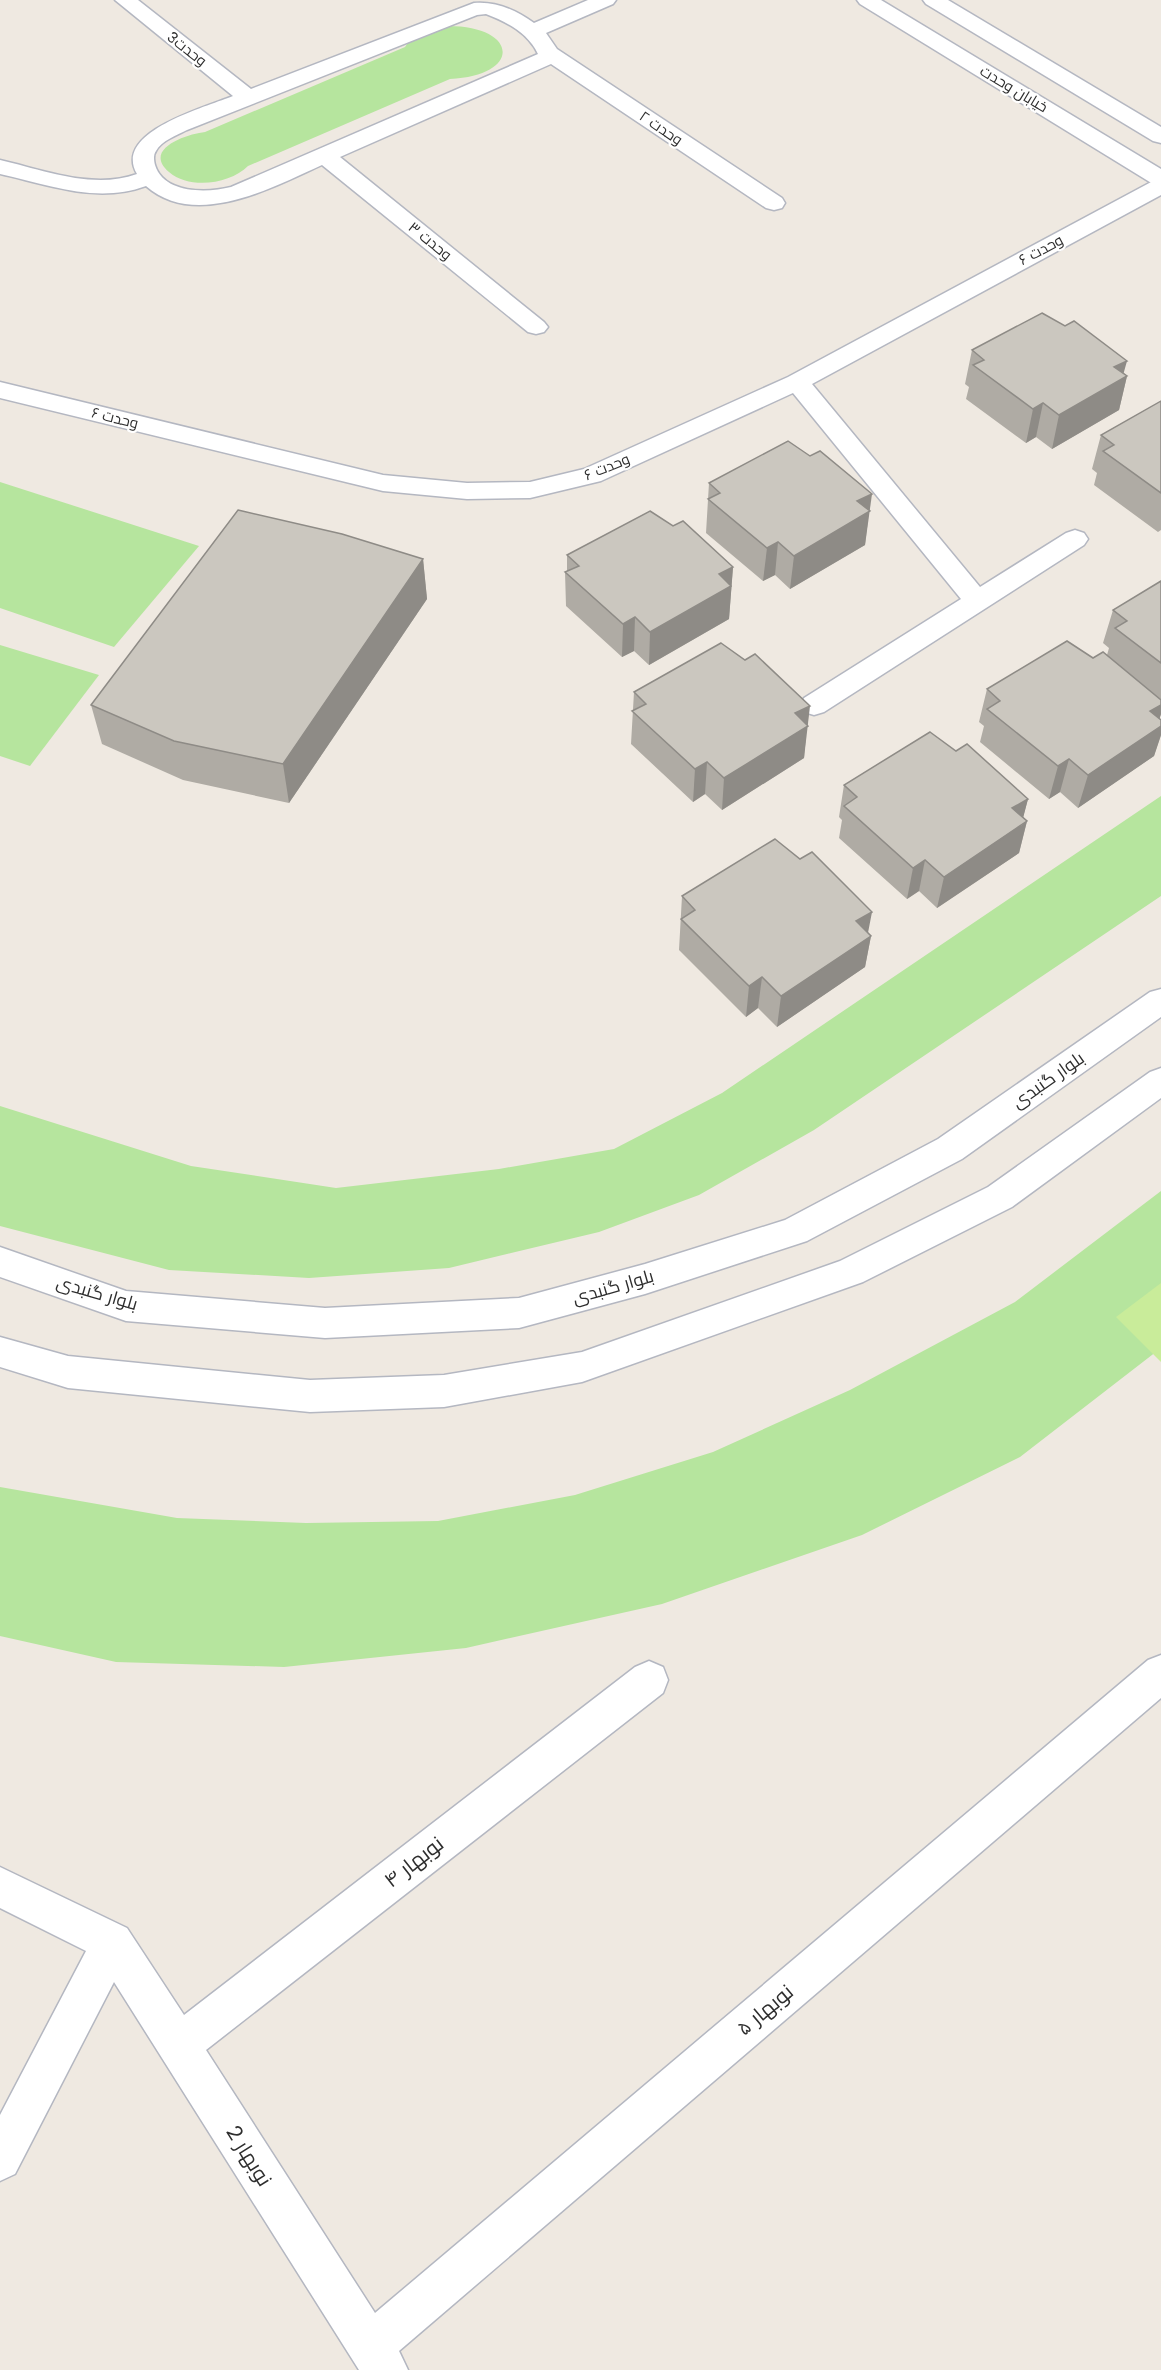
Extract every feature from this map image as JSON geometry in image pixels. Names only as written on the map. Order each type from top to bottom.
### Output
[{"type":"street","name":"وحدت3","points":[[125,0],[249,98]]},
{"type":"street","points":[[484,0],[514,13],[545,43],[549,55],[542,61],[252,187],[211,198],[193,197],[166,189],[150,177],[143,164],[144,151],[157,136],[249,98],[474,9],[488,8],[514,13]]},
{"type":"street","points":[[533,31],[606,0]]},
{"type":"street","name":"خیابان وحدت","points":[[867,0],[1161,179]]},
{"type":"street","name":"خیابان وحدت","points":[[933,0],[1161,136]]},
{"type":"street","name":"وحدت ۲","points":[[548,53],[774,203]]},
{"type":"street","name":"وحدت ۳","points":[[325,156],[536,327]]},
{"type":"street","points":[[0,167],[92,188],[128,184],[150,177]]},
{"type":"street","name":"وحدت ۶","points":[[0,390],[383,483],[467,491],[530,490],[592,475],[797,382],[1161,186]]},
{"type":"street","points":[[797,382],[977,601]]},
{"type":"street","points":[[814,705],[1074,539]]},
{"type":"street","name":"بلوار گنبدی","points":[[0,1262],[126,1305],[325,1323],[519,1313],[645,1279],[795,1231],[950,1149],[1161,1001]]},
{"type":"street","points":[[0,1352],[68,1372],[310,1396],[444,1391],[582,1367],[851,1272],[1000,1197],[1161,1081]]},
{"type":"street","name":"نوبهار ۵","points":[[377,2358],[1161,1673]]},
{"type":"street","name":"نوبهار ۴","points":[[179,2045],[648,1680]]},
{"type":"street","points":[[0,1887],[112,1942],[0,2159]]},
{"type":"street","name":"نوبهار 2","points":[[112,1942],[377,2358]]},
{"type":"green space","points":[[448,26],[471,28],[488,34],[499,42],[503,51],[500,60],[490,69],[474,76],[450,79],[248,166],[221,181],[198,183],[188,181],[178,178],[162,164],[161,156],[164,150],[179,139],[205,132],[405,47],[410,40]]},
{"type":"green space","points":[[0,482],[199,546],[114,647],[0,608]]},
{"type":"green space","points":[[0,645],[99,675],[30,766],[0,756]]},
{"type":"green space","points":[[1161,796],[1161,896],[814,1130],[699,1195],[599,1232],[449,1268],[309,1278],[169,1270],[0,1226],[0,1106],[191,1166],[336,1188],[499,1169],[614,1149],[722,1093]]},
{"type":"green space","points":[[1161,1191],[1161,1348],[1020,1457],[862,1535],[662,1604],[466,1648],[284,1667],[116,1662],[0,1636],[0,1487],[177,1518],[306,1523],[438,1521],[575,1495],[713,1452],[850,1390],[1015,1302]]},
{"type":"green space","points":[[1161,1283],[1161,1362],[1116,1317]]},
{"type":"building","points":[[1042,313],[1065,326],[1074,321],[1127,361],[1114,367],[1127,376],[1059,415],[1043,403],[1033,409],[973,365],[984,360],[972,350]]},
{"type":"building","points":[[1161,401],[1161,493],[1103,451],[1114,445],[1101,435]]},
{"type":"building","points":[[788,441],[810,456],[820,451],[872,494],[857,501],[870,511],[794,556],[778,542],[767,548],[708,499],[720,493],[709,483]]},
{"type":"building","points":[[238,510],[342,534],[423,559],[283,764],[174,741],[91,705]]},
{"type":"building","points":[[650,511],[673,526],[683,521],[733,567],[719,574],[731,586],[650,632],[635,617],[623,624],[565,572],[579,566],[567,555]]},
{"type":"building","points":[[1161,581],[1161,663],[1115,628],[1127,621],[1113,610]]},
{"type":"building","points":[[1067,641],[1093,658],[1103,652],[1161,700],[1161,705],[1150,711],[1161,720],[1161,726],[1088,775],[1069,759],[1058,766],[987,709],[1000,701],[987,689]]},
{"type":"building","points":[[721,643],[745,660],[755,654],[810,706],[795,713],[808,726],[724,778],[707,762],[695,769],[632,711],[646,704],[634,692]]},
{"type":"building","points":[[930,732],[956,751],[967,744],[1028,799],[1012,808],[1027,821],[944,877],[925,860],[913,868],[844,806],[857,797],[844,785]]},
{"type":"building","points":[[775,839],[800,859],[812,852],[872,912],[856,921],[871,936],[781,996],[762,977],[749,986],[681,919],[695,910],[682,896]]}]
